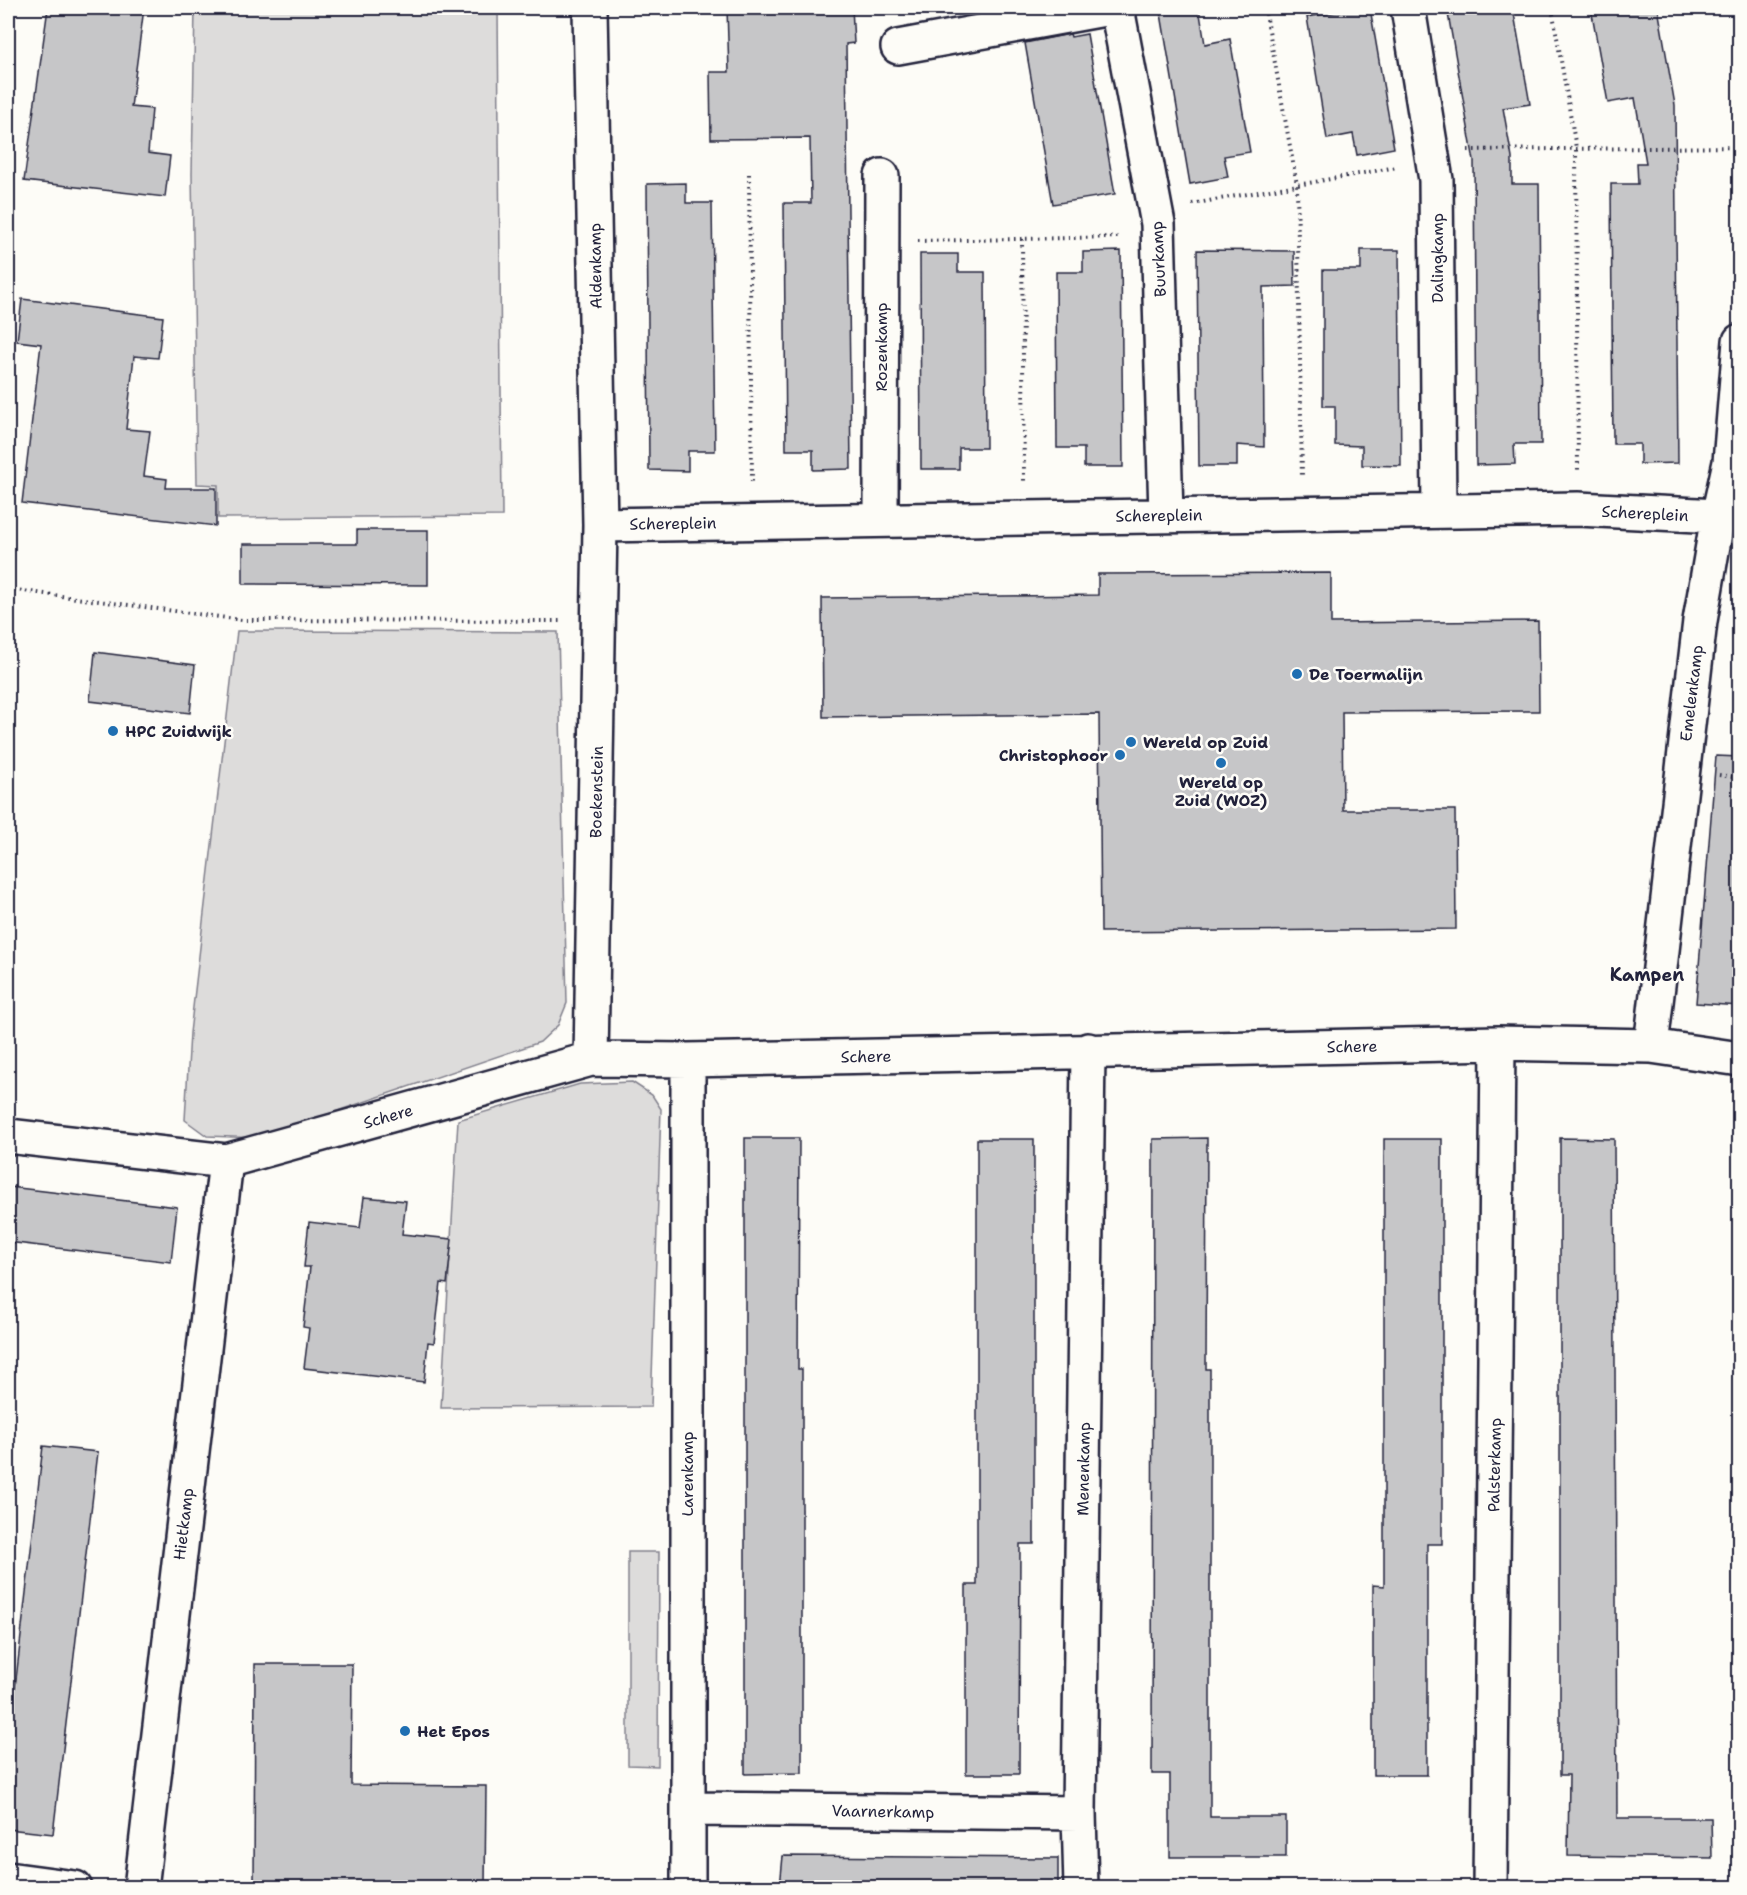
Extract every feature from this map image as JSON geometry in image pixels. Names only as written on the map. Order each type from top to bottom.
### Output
[{"type":"street","name":"Aldenkamp","points":[[590,8],[600,525]]},
{"type":"street","points":[[898,47],[1110,8]]},
{"type":"street","name":"Buurkamp","points":[[1117,8],[1157,224],[1166,515]]},
{"type":"street","name":"Dalingkamp","points":[[1408,8],[1436,180],[1439,511]]},
{"type":"street","name":"Rozenkamp","points":[[881,519],[882,176]]},
{"type":"street","name":"Emelenkamp","points":[[1651,1046],[1699,633],[1718,516],[1730,462],[1740,341]]},
{"type":"street","name":"Schereplein","points":[[600,525],[1578,509],[1718,516]]},
{"type":"street","name":"Boekenstein","points":[[591,1059],[600,525]]},
{"type":"street","name":"Schere","points":[[8,1136],[226,1161],[591,1059],[688,1060],[1498,1043],[1651,1046],[1740,1059]]},
{"type":"street","name":"Palsterkamp","points":[[1490,1887],[1498,1043]]},
{"type":"street","name":"Menenkamp","points":[[1081,1887],[1079,1813],[1088,1050]]},
{"type":"street","name":"Larenkamp","points":[[688,1060],[688,1887]]},
{"type":"street","name":"Hietkamp","points":[[141,1887],[226,1161]]},
{"type":"street","name":"Vaarnerkamp","points":[[688,1809],[1079,1813]]},
{"type":"street","points":[[8,1879],[75,1887]]},
{"type":"path","points":[[1265,8],[1297,185],[1303,513]]},
{"type":"path","points":[[1552,8],[1576,148],[1578,509]]},
{"type":"path","points":[[882,241],[1022,239],[1157,224],[1297,185],[1432,155],[1576,148],[1740,147]]},
{"type":"path","points":[[749,174],[752,522]]},
{"type":"path","points":[[1022,239],[1024,517]]},
{"type":"path","points":[[8,589],[242,620],[599,621]]},
{"type":"shaded area","points":[[195,8],[498,8],[502,516],[218,518],[218,485],[197,484],[192,174]]},
{"type":"shaded area","points":[[237,631],[558,632],[567,1003],[558,1025],[540,1042],[258,1138],[207,1136],[185,1120],[190,1033]]},
{"type":"shaded area","points":[[632,1082],[652,1095],[661,1109],[651,1407],[441,1408],[458,1120],[580,1084]]},
{"type":"shaded area","points":[[628,1552],[659,1552],[658,1766],[628,1765]]},
{"type":"building","points":[[48,8],[144,8],[131,107],[152,109],[148,153],[170,156],[165,197],[24,181]]},
{"type":"building","points":[[727,8],[852,8],[854,43],[846,44],[851,469],[813,470],[813,450],[786,450],[784,203],[811,203],[810,138],[711,139],[710,72],[729,72]]},
{"type":"building","points":[[1160,8],[1199,8],[1205,44],[1230,39],[1250,152],[1224,156],[1228,177],[1190,184]]},
{"type":"building","points":[[1370,8],[1394,148],[1357,155],[1353,134],[1327,139],[1307,17]]},
{"type":"building","points":[[1447,8],[1513,8],[1530,104],[1503,108],[1512,158],[1512,184],[1539,184],[1541,444],[1514,444],[1515,464],[1476,465],[1474,161]]},
{"type":"building","points":[[1591,8],[1658,8],[1675,105],[1678,463],[1640,464],[1640,444],[1613,444],[1611,184],[1638,184],[1637,163],[1646,163],[1635,98],[1608,103]]},
{"type":"building","points":[[1070,34],[1071,37],[1087,34],[1115,194],[1053,204],[1025,43]]},
{"type":"building","points":[[686,183],[686,203],[712,203],[715,451],[688,451],[688,471],[649,470],[647,184]]},
{"type":"building","points":[[1197,250],[1294,251],[1295,286],[1263,287],[1264,447],[1237,445],[1237,466],[1199,466]]},
{"type":"building","points":[[1361,250],[1399,250],[1401,466],[1362,465],[1362,446],[1335,445],[1335,406],[1323,406],[1323,270],[1361,270]]},
{"type":"building","points":[[1121,251],[1123,467],[1084,467],[1084,448],[1057,448],[1056,272],[1083,272],[1083,252]]},
{"type":"building","points":[[920,254],[958,254],[958,272],[985,272],[986,448],[959,448],[959,469],[921,469]]},
{"type":"building","points":[[22,299],[163,317],[158,358],[134,356],[126,429],[150,431],[144,476],[167,479],[166,488],[216,488],[216,526],[22,503],[41,344],[17,341]]},
{"type":"building","points":[[357,530],[428,530],[428,585],[243,584],[243,544],[357,544]]},
{"type":"building","name":"Wereld op Zuid (WOZ)","points":[[1331,573],[1331,623],[1538,621],[1539,711],[1342,712],[1343,810],[1455,810],[1456,929],[1101,932],[1099,714],[823,717],[822,598],[1098,595],[1098,574]]},
{"type":"building","points":[[95,652],[195,665],[190,713],[90,701]]},
{"type":"building","points":[[1716,756],[1740,757],[1740,1006],[1696,1003]]},
{"type":"building","points":[[745,1138],[799,1138],[798,1369],[802,1369],[802,1773],[745,1774]]},
{"type":"building","points":[[1207,1138],[1206,1369],[1210,1369],[1210,1817],[1286,1817],[1286,1857],[1170,1857],[1170,1774],[1152,1774],[1153,1139]]},
{"type":"building","points":[[1560,1138],[1614,1139],[1617,1818],[1711,1818],[1712,1858],[1568,1856],[1569,1775],[1560,1775]]},
{"type":"building","points":[[977,1139],[1034,1139],[1034,1544],[1020,1544],[1019,1774],[966,1774],[966,1585],[977,1585]]},
{"type":"building","points":[[1384,1139],[1442,1139],[1442,1544],[1427,1544],[1427,1775],[1373,1775],[1373,1585],[1384,1586]]},
{"type":"building","points":[[10,1187],[177,1207],[171,1262],[8,1242]]},
{"type":"building","points":[[364,1197],[406,1201],[402,1234],[452,1239],[447,1284],[441,1283],[434,1343],[428,1342],[424,1382],[304,1368],[309,1328],[303,1327],[310,1267],[304,1267],[309,1222],[360,1228]]},
{"type":"building","points":[[43,1446],[98,1452],[53,1834],[8,1829],[8,1748]]},
{"type":"building","points":[[255,1664],[352,1664],[351,1785],[486,1786],[485,1887],[254,1887]]},
{"type":"building","points":[[783,1856],[1058,1858],[1058,1887],[780,1887]]},
{"type":"place","name":"De Toermalijn","points":[[1297,674]]},
{"type":"place","name":"HPC Zuidwijk","points":[[113,731]]},
{"type":"place","name":"Wereld op Zuid","points":[[1131,742]]},
{"type":"place","name":"Christophoor","points":[[1120,755]]},
{"type":"place","name":"Wereld op Zuid (WOZ)","points":[[1221,763]]},
{"type":"place","name":"Het Epos","points":[[405,1731]]},
{"type":"district","name":"Kampen","points":[[1647,975]]}]
